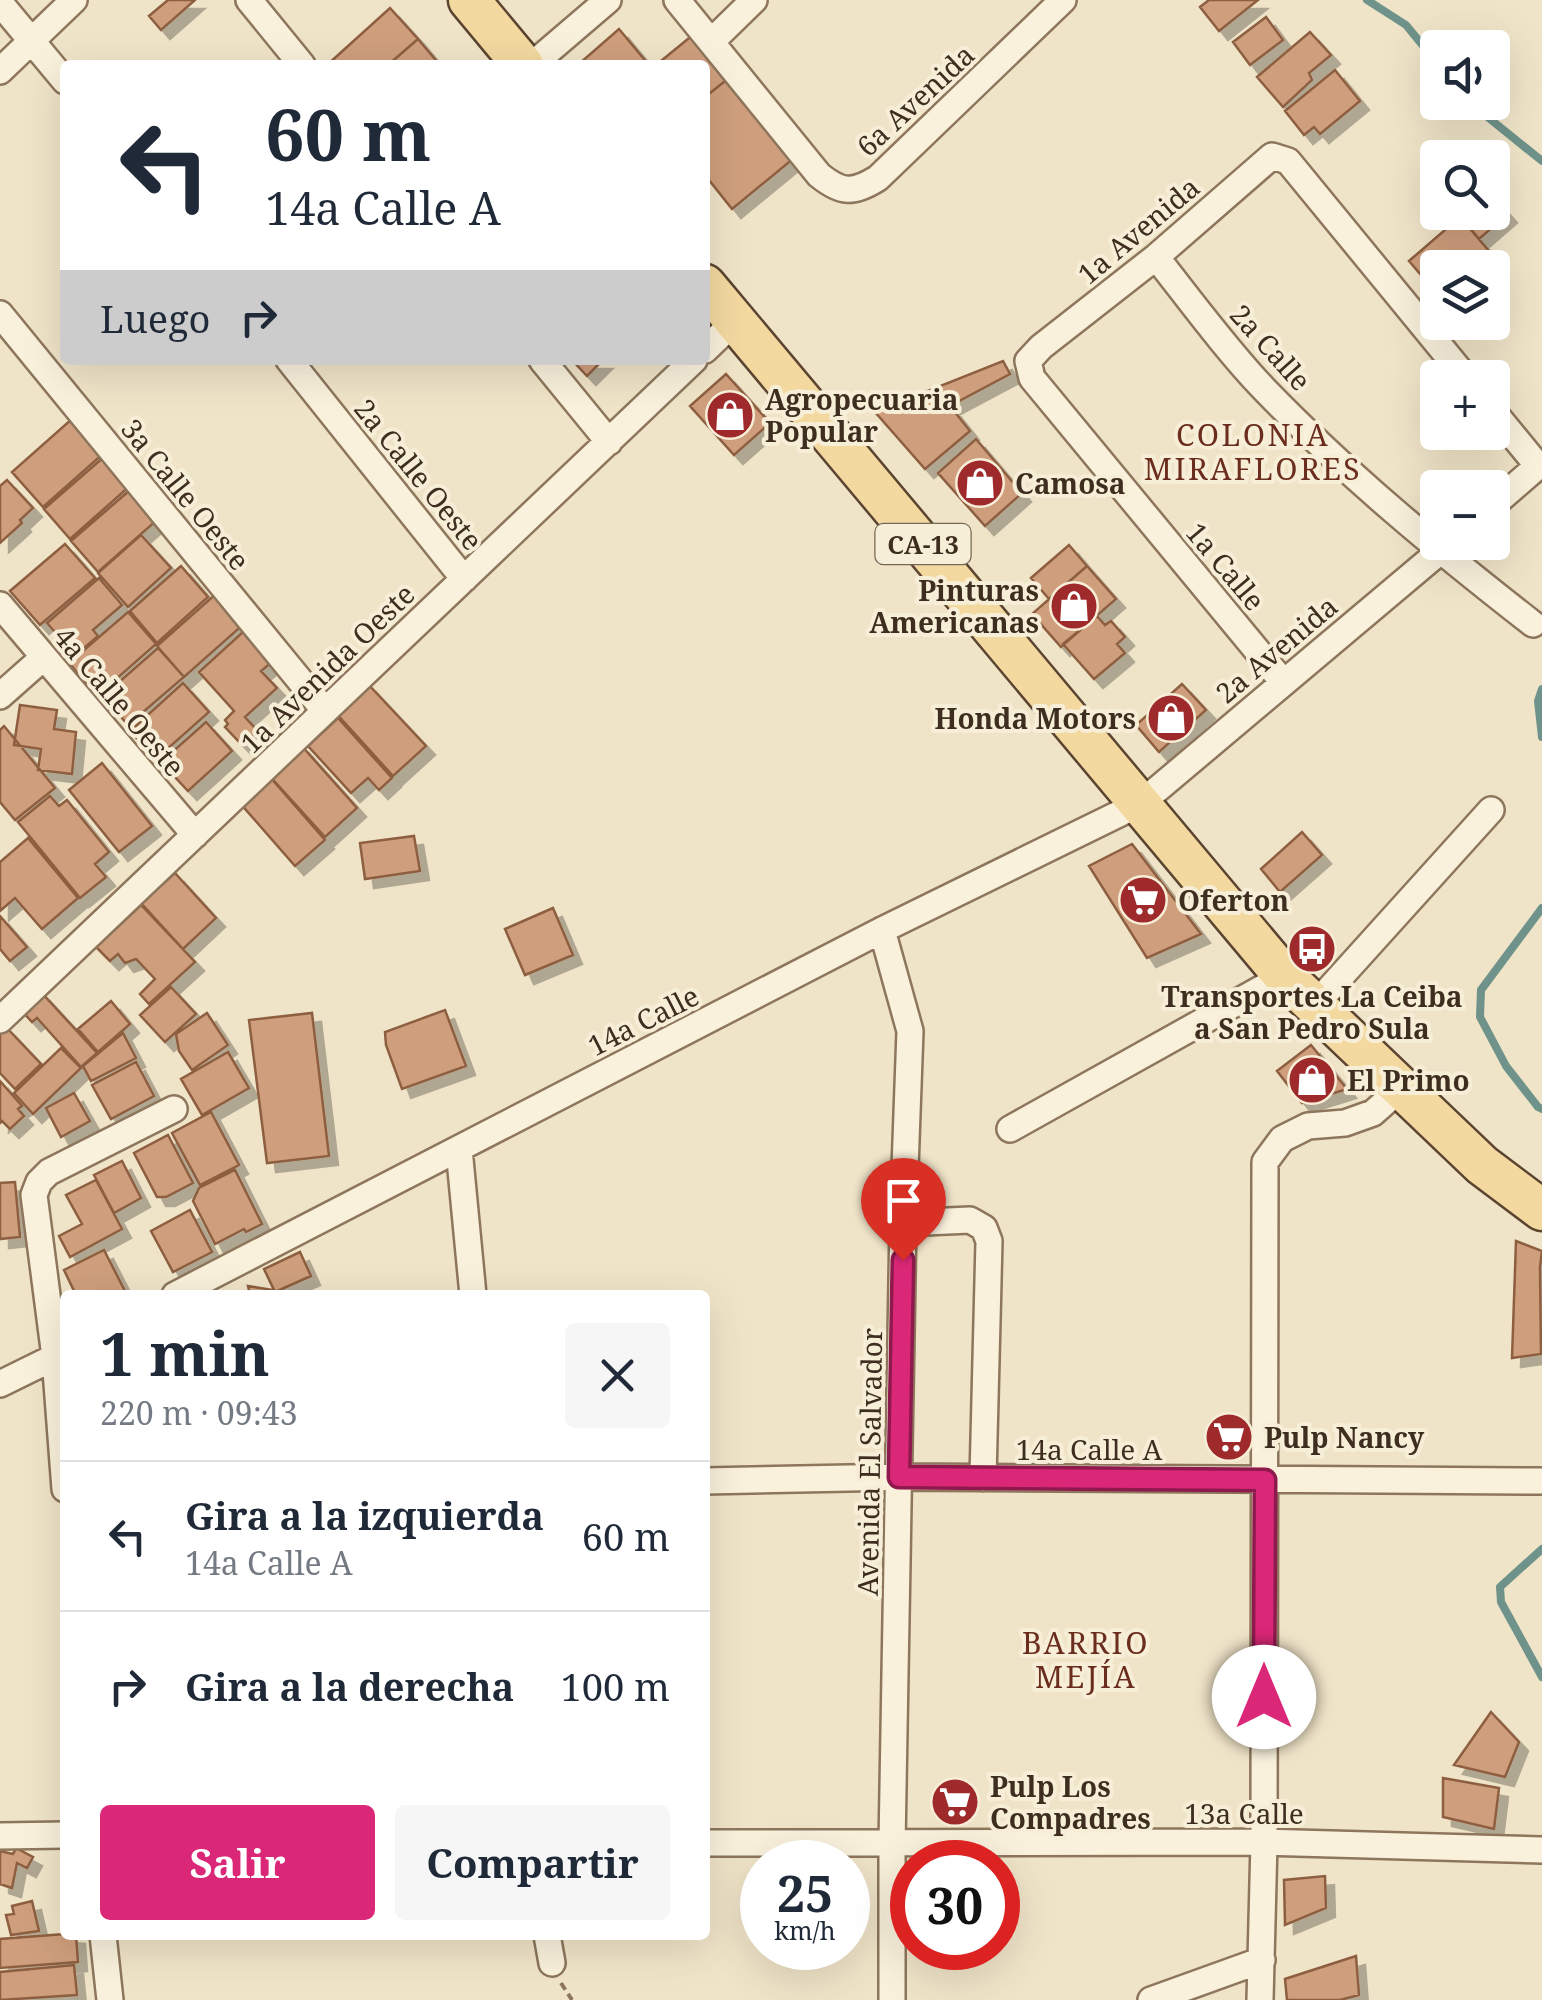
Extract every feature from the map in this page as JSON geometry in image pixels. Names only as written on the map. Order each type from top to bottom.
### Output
[{"type":"main road","points":[[469,0],[518,60]]},
{"type":"main road","name":"CA-13","points":[[710,291],[1284,976],[1482,1165],[1542,1210]]},
{"type":"street","points":[[0,71],[74,0]]},
{"type":"street","points":[[248,0],[298,60]]},
{"type":"street","points":[[538,60],[608,0]]},
{"type":"street","points":[[677,0],[712,41],[754,0]]},
{"type":"street","name":"6a Avenida","points":[[712,41],[818,175],[832,186],[846,190],[862,188],[878,178],[1063,0]]},
{"type":"street","points":[[0,2],[60,74]]},
{"type":"street","name":"1a Avenida","points":[[1040,347],[1156,257],[1272,156],[1288,161],[1451,360]]},
{"type":"street","name":"2a Calle","points":[[1156,257],[1261,386],[1384,503],[1420,529]]},
{"type":"street","name":"3a Calle Oeste","points":[[0,314],[325,711]]},
{"type":"street","points":[[710,345],[735,322]]},
{"type":"street","name":"1a Calle","points":[[1040,347],[1028,361],[1032,378],[1283,682]]},
{"type":"street","name":"2a Calle Oeste","points":[[293,365],[464,579]]},
{"type":"street","points":[[546,365],[608,442]]},
{"type":"street","name":"1a Avenida Oeste","points":[[0,1020],[689,365]]},
{"type":"street","points":[[1510,432],[1538,466],[1510,490]]},
{"type":"street","name":"2a Avenida","points":[[1141,803],[1430,560]]},
{"type":"street","name":"2a Calle","points":[[1461,560],[1533,624]]},
{"type":"street","name":"4a Calle Oeste","points":[[0,604],[194,835]]},
{"type":"street","points":[[0,696],[44,657]]},
{"type":"street","name":"14a Calle","points":[[185,1290],[882,930],[1141,803]]},
{"type":"street","points":[[1314,1006],[1491,810]]},
{"type":"street","name":"Avenida El Salvador","points":[[882,930],[910,1031],[892,1840]]},
{"type":"street","points":[[1010,1129],[1284,976]]},
{"type":"street","points":[[1260,2000],[1264,1842],[1265,1162],[1282,1139],[1308,1126],[1346,1124],[1373,1113],[1400,1089]]},
{"type":"street","points":[[0,1384],[60,1354],[34,1195],[39,1182],[48,1172],[174,1110]]},
{"type":"street","points":[[459,1148],[473,1290]]},
{"type":"street","points":[[903,1224],[970,1220],[984,1228],[989,1241],[983,1478]]},
{"type":"street","name":"14a Calle A","points":[[710,1481],[899,1477],[1538,1481]]},
{"type":"street","points":[[0,1836],[60,1835]]},
{"type":"street","name":"13a Calle","points":[[710,1842],[890,1844]]},
{"type":"street","name":"13a Calle","points":[[1020,1843],[1264,1842],[1542,1850]]},
{"type":"street","points":[[104,1940],[110,2000]]},
{"type":"street","points":[[548,1940],[552,1963]]},
{"type":"street","points":[[1151,2000],[1262,1960]]},
{"type":"street","name":"Avenida El Salvador","points":[[892,1970],[892,2000]]},
{"type":"building","points":[[168,0],[195,0],[161,30],[149,16]]},
{"type":"building","points":[[1209,0],[1258,0],[1219,31],[1200,7]]},
{"type":"building","points":[[390,8],[418,39],[394,60],[333,60]]},
{"type":"building","points":[[1266,17],[1283,40],[1250,65],[1233,42]]},
{"type":"building","points":[[619,29],[645,60],[583,60]]},
{"type":"building","points":[[1310,32],[1331,55],[1309,73],[1312,80],[1283,107],[1257,77]]},
{"type":"building","points":[[694,34],[729,78],[710,93],[710,60],[662,60]]},
{"type":"building","points":[[418,39],[436,60],[394,60]]},
{"type":"building","points":[[1335,70],[1360,101],[1320,134],[1314,127],[1304,135],[1285,111]]},
{"type":"building","points":[[729,78],[794,158],[732,209],[710,181],[710,93]]},
{"type":"building","points":[[1445,230],[1471,230],[1488,250],[1422,250]]},
{"type":"building","points":[[1472,230],[1489,230],[1479,239]]},
{"type":"building","points":[[1420,252],[1420,274],[1409,261]]},
{"type":"building","points":[[1003,361],[1010,374],[950,406],[970,431],[925,469],[875,412]]},
{"type":"building","points":[[577,365],[598,365],[587,376]]},
{"type":"building","name":"Agropecuaria Popular","points":[[726,374],[770,423],[734,455],[690,406]]},
{"type":"building","points":[[73,418],[104,453],[43,507],[12,472]]},
{"type":"building","name":"Camosa","points":[[976,439],[1022,493],[985,526],[938,473]]},
{"type":"building","points":[[105,456],[131,485],[70,539],[44,509]]},
{"type":"building","points":[[7,480],[33,508],[0,543],[0,486]]},
{"type":"building","points":[[130,490],[157,520],[98,572],[71,541]]},
{"type":"building","points":[[141,535],[171,568],[128,607],[98,573]]},
{"type":"building","points":[[65,544],[95,578],[40,625],[10,591]]},
{"type":"building","points":[[1069,545],[1087,566],[1049,599],[1031,578]]},
{"type":"building","points":[[181,566],[208,597],[157,643],[130,611]]},
{"type":"building","name":"Pinturas Americanas","points":[[1087,566],[1116,599],[1061,647],[1032,614]]},
{"type":"building","points":[[99,578],[122,605],[93,630],[98,636],[69,661],[61,651],[67,646],[47,623]]},
{"type":"building","points":[[218,592],[245,623],[184,677],[157,646]]},
{"type":"building","points":[[128,612],[156,644],[97,696],[69,663]]},
{"type":"building","points":[[1097,616],[1105,625],[1111,621],[1125,637],[1117,644],[1125,653],[1094,679],[1063,644]]},
{"type":"building","points":[[244,631],[272,662],[261,671],[277,688],[245,717],[258,731],[242,745],[225,727],[225,720],[234,711],[199,672]]},
{"type":"building","points":[[158,648],[184,677],[128,725],[103,696]]},
{"type":"building","points":[[183,683],[209,712],[156,759],[130,731]]},
{"type":"building","points":[[367,683],[426,746],[393,776],[335,712]]},
{"type":"building","name":"Honda Motors","points":[[1182,684],[1206,710],[1159,752],[1136,725]]},
{"type":"building","points":[[20,705],[57,710],[54,729],[76,732],[72,774],[38,770],[41,749],[14,745]]},
{"type":"building","points":[[338,718],[392,778],[379,790],[368,778],[351,793],[308,746]]},
{"type":"building","points":[[206,722],[232,751],[188,791],[161,762]]},
{"type":"building","points":[[4,726],[55,788],[15,820],[0,802],[0,730]]},
{"type":"building","points":[[300,744],[357,808],[325,837],[267,773]]},
{"type":"building","points":[[102,763],[152,826],[119,852],[69,790]]},
{"type":"building","points":[[269,776],[325,840],[295,866],[239,802]]},
{"type":"building","points":[[50,796],[59,806],[67,800],[109,852],[95,864],[106,877],[80,898],[18,822]]},
{"type":"building","points":[[1302,832],[1322,855],[1280,892],[1261,869]]},
{"type":"building","points":[[414,836],[420,871],[365,879],[360,843]]},
{"type":"building","points":[[28,838],[78,898],[42,929],[15,898],[0,911],[0,862]]},
{"type":"building","name":"Oferton","points":[[1132,844],[1201,934],[1147,958],[1089,866]]},
{"type":"building","points":[[175,873],[216,918],[183,949],[141,903]]},
{"type":"building","points":[[141,905],[195,962],[149,1004],[140,994],[155,979],[136,959],[125,963],[118,954],[110,961],[96,947]]},
{"type":"building","points":[[553,908],[573,955],[525,975],[505,929]]},
{"type":"building","points":[[0,916],[27,947],[10,961],[0,949]]},
{"type":"building","points":[[171,987],[196,1014],[165,1042],[140,1015]]},
{"type":"building","points":[[41,992],[97,1053],[81,1067],[37,1018],[32,1022],[21,1010]]},
{"type":"building","points":[[111,1001],[130,1024],[98,1052],[78,1029]]},
{"type":"building","points":[[445,1010],[466,1066],[402,1089],[385,1032]]},
{"type":"building","points":[[207,1013],[228,1045],[192,1070],[179,1051],[176,1034]]},
{"type":"building","points":[[312,1013],[329,1156],[267,1163],[249,1020]]},
{"type":"building","points":[[6,1027],[41,1064],[15,1089],[0,1073],[0,1033]]},
{"type":"building","points":[[123,1033],[136,1058],[91,1081],[83,1066]]},
{"type":"building","name":"El Primo","points":[[1311,1045],[1347,1089],[1302,1103],[1277,1071]]},
{"type":"building","points":[[61,1048],[81,1068],[33,1114],[14,1093]]},
{"type":"building","points":[[228,1052],[249,1088],[202,1115],[181,1079]]},
{"type":"building","points":[[136,1062],[154,1096],[111,1119],[92,1085]]},
{"type":"building","points":[[0,1081],[22,1106],[18,1109],[24,1116],[10,1129],[0,1123]]},
{"type":"building","points":[[74,1093],[90,1121],[61,1137],[46,1108]]},
{"type":"building","points":[[211,1112],[239,1165],[200,1185],[172,1133]]},
{"type":"building","points":[[168,1135],[193,1183],[166,1197],[157,1197],[134,1153]]},
{"type":"building","points":[[122,1161],[141,1198],[114,1213],[94,1175]]},
{"type":"building","points":[[235,1170],[262,1224],[215,1244],[193,1201],[199,1188]]},
{"type":"building","points":[[96,1180],[122,1229],[70,1257],[59,1236],[82,1224],[66,1195]]},
{"type":"building","points":[[15,1182],[20,1237],[0,1239],[0,1183]]},
{"type":"building","points":[[190,1210],[212,1252],[173,1272],[151,1231]]},
{"type":"building","points":[[1516,1241],[1542,1251],[1541,1354],[1512,1358]]},
{"type":"building","points":[[104,1250],[124,1290],[74,1290],[64,1270]]},
{"type":"building","points":[[300,1252],[311,1276],[274,1290],[264,1269]]},
{"type":"building","points":[[1491,1712],[1519,1742],[1505,1777],[1454,1765]]},
{"type":"building","points":[[1443,1778],[1499,1788],[1494,1829],[1443,1817]]},
{"type":"building","points":[[16,1848],[33,1857],[27,1868],[17,1863],[12,1888],[0,1884],[0,1851],[13,1854]]},
{"type":"building","points":[[1325,1876],[1326,1908],[1285,1925],[1284,1880]]},
{"type":"building","points":[[32,1901],[39,1931],[11,1935],[6,1915],[14,1914],[12,1906]]},
{"type":"building","points":[[60,1934],[60,1940],[76,1940],[78,1962],[0,1968],[0,1939]]},
{"type":"building","points":[[1356,1956],[1359,1995],[1340,2000],[1287,2000],[1285,1979]]},
{"type":"building","points":[[74,1965],[77,1995],[0,2000],[0,1972]]},
{"type":"waterway","points":[[1367,0],[1406,25],[1420,42]]},
{"type":"waterway","points":[[1491,120],[1542,161]]},
{"type":"waterway","points":[[1542,689],[1538,701],[1542,737]]},
{"type":"waterway","points":[[1542,908],[1481,990],[1480,1017],[1506,1066],[1542,1109]]},
{"type":"waterway","points":[[1542,1549],[1500,1587],[1501,1602],[1542,1677]]},
{"type":"place","name":"Agropecuaria Popular","points":[[730,415]]},
{"type":"place","name":"Camosa","points":[[980,483]]},
{"type":"place","name":"Pinturas Americanas","points":[[1074,606]]},
{"type":"place","name":"Honda Motors","points":[[1171,718]]},
{"type":"place","name":"Oferton","points":[[1143,900]]},
{"type":"place","name":"Transportes La Ceiba a San Pedro Sula","points":[[1312,949]]},
{"type":"place","name":"El Primo","points":[[1312,1080]]},
{"type":"place","name":"Pulp Nancy","points":[[1229,1437]]},
{"type":"place","name":"Pulp Los Compadres","points":[[955,1802]]},
{"type":"district","name":"COLONIA MIRAFLORES","points":[[1253,451]]},
{"type":"district","name":"BARRIO MEJÍA","points":[[1086,1659]]},
{"type":"route","points":[[903,1260],[899,1477],[1265,1480],[1264,1697]]}]
